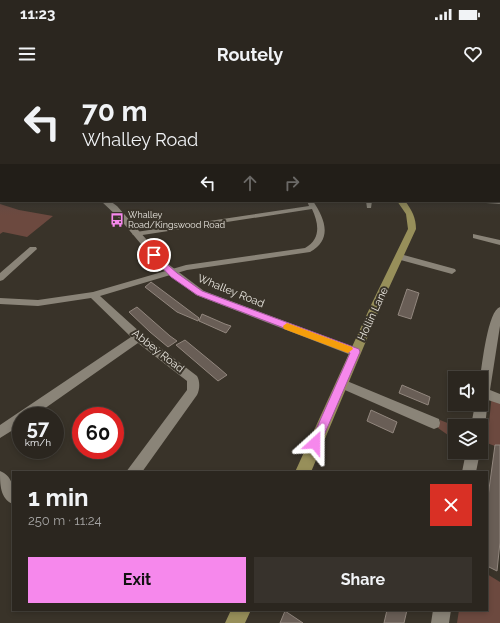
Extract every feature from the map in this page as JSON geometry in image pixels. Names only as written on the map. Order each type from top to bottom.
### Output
[{"type":"main road","name":"Hollin Lane","points":[[303,471],[355,352],[412,230],[413,221],[405,202]]},
{"type":"main road","points":[[235,623],[241,611]]},
{"type":"street","name":"Whalley Road","points":[[106,202],[120,212],[136,234],[170,271],[200,293],[355,352]]},
{"type":"street","points":[[0,300],[38,303],[94,294],[170,271],[193,266],[301,252],[312,248],[320,240],[322,229],[320,220],[312,204],[136,234]]},
{"type":"street","points":[[476,236],[500,243]]},
{"type":"street","points":[[0,278],[32,249]]},
{"type":"street","points":[[400,257],[452,271]]},
{"type":"street","name":"Abbey Road","points":[[94,294],[138,337],[193,379],[193,391],[134,471]]},
{"type":"street","points":[[487,371],[493,334],[500,310]]},
{"type":"street","points":[[37,407],[138,337]]},
{"type":"street","points":[[342,384],[434,423]]},
{"type":"street","points":[[488,394],[500,399]]},
{"type":"street","points":[[0,432],[12,424]]},
{"type":"street","points":[[469,471],[472,459]]},
{"type":"street","points":[[0,478],[12,496]]},
{"type":"street","points":[[440,623],[442,611]]},
{"type":"shaded area","points":[[0,204],[19,210],[53,216],[27,237],[3,232],[0,234]]},
{"type":"shaded area","points":[[492,393],[500,395],[500,448],[488,443]]},
{"type":"shaded area","points":[[440,420],[448,423],[448,435],[438,428]]},
{"type":"shaded area","points":[[488,575],[500,582],[500,623],[457,623],[459,611],[488,611]]},
{"type":"building","points":[[151,282],[199,318],[198,321],[177,312],[145,287]]},
{"type":"building","points":[[407,289],[419,293],[411,319],[398,315]]},
{"type":"building","points":[[137,307],[177,341],[168,347],[150,332],[129,312]]},
{"type":"building","points":[[202,314],[231,326],[226,333],[199,321]]},
{"type":"building","points":[[185,340],[227,375],[218,381],[176,345]]},
{"type":"building","points":[[402,385],[430,397],[428,405],[399,393]]},
{"type":"building","points":[[371,410],[397,422],[393,433],[367,421]]},
{"type":"building","points":[[495,445],[500,445],[500,542],[497,571],[488,566],[488,497]]},
{"type":"building","points":[[285,611],[303,623],[280,623]]},
{"type":"building","points":[[387,611],[407,611],[404,623],[384,623]]},
{"type":"slow traffic","points":[[287,326],[348,349]]},
{"type":"place","name":"Whalley Road/Kingswood Road","points":[[117,220]]},
{"type":"route","points":[[154,255],[174,275],[200,293],[355,352],[315,443]]}]
